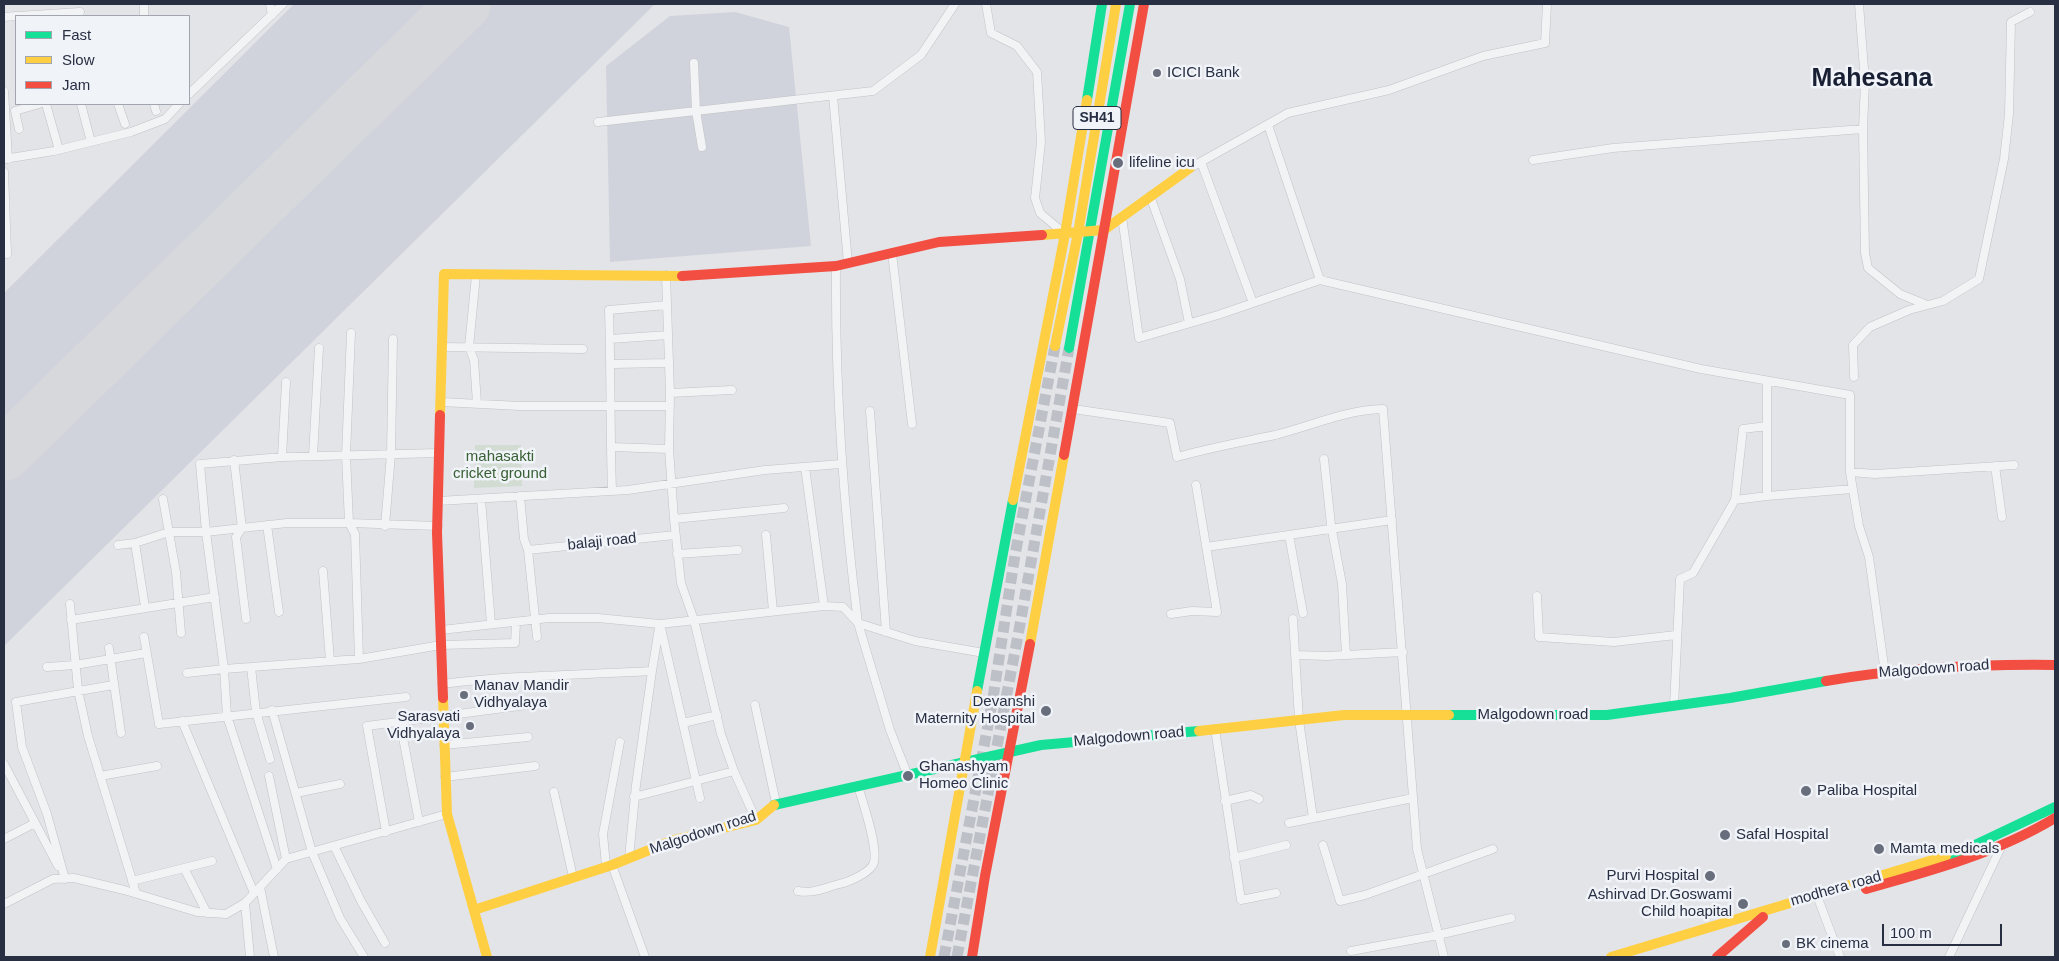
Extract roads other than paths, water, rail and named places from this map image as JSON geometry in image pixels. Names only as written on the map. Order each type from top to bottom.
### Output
[{"type":"street","points":[[270,4],[272,15]]},
{"type":"street","points":[[190,93],[283,4]]},
{"type":"street","points":[[598,122],[874,91],[921,55],[955,4]]},
{"type":"street","points":[[986,4],[991,33],[1017,46],[1037,72],[1041,142],[1035,198],[1040,213],[1065,234]]},
{"type":"street","points":[[930,957],[984,653],[1065,234],[1102,4]]},
{"type":"street","name":"SH41","points":[[1055,346],[1078,233],[1116,4]]},
{"type":"street","name":"SH41","points":[[1069,348],[1130,4]]},
{"type":"street","points":[[972,957],[984,876],[1073,409],[1144,4]]},
{"type":"street","points":[[487,957],[446,814],[438,526],[444,274],[699,276],[836,266],[939,242],[1104,230],[1190,168],[1288,113],[1389,90],[1483,56],[1545,43],[1547,4]]},
{"type":"street","points":[[1859,4],[1865,82],[1863,129],[1865,253],[1868,268],[1900,294],[1927,306]]},
{"type":"street","points":[[33,15],[80,12]]},
{"type":"street","points":[[1854,377],[1853,345],[1870,327],[1909,310],[1943,301],[1979,279],[2004,159],[2009,114],[2011,22],[2030,12]]},
{"type":"street","points":[[694,63],[696,111],[702,147]]},
{"type":"street","points":[[4,91],[6,159],[59,150],[131,132],[164,120],[178,105]]},
{"type":"street","points":[[833,96],[848,264]]},
{"type":"street","points":[[20,129],[15,111],[36,105]]},
{"type":"street","points":[[46,105],[59,150]]},
{"type":"street","points":[[81,105],[91,142]]},
{"type":"street","points":[[118,105],[125,124]]},
{"type":"street","points":[[1268,124],[1320,280]]},
{"type":"street","points":[[1533,160],[1613,148],[1863,129]]},
{"type":"street","points":[[1202,162],[1253,303]]},
{"type":"street","points":[[4,172],[8,254]]},
{"type":"street","points":[[1150,196],[1180,279],[1189,323]]},
{"type":"street","points":[[1122,217],[1139,338],[1320,280],[1532,331],[1767,382],[1850,395],[1850,472],[1852,489],[1859,526],[1868,557],[1885,673]]},
{"type":"street","points":[[892,253],[912,424]]},
{"type":"street","points":[[836,266],[836,331],[841,464],[858,623],[890,730],[908,776]]},
{"type":"street","points":[[476,275],[469,347],[474,360],[477,404]]},
{"type":"street","points":[[666,275],[670,393],[669,449],[675,534],[681,583],[694,620],[717,715],[734,771],[756,820]]},
{"type":"street","points":[[612,491],[610,405],[612,364],[609,310],[667,305]]},
{"type":"street","points":[[1044,344],[1058,331]]},
{"type":"street","points":[[351,333],[346,455],[348,523],[355,534],[359,659]]},
{"type":"street","points":[[1071,334],[1084,347]]},
{"type":"street","points":[[610,339],[668,335]]},
{"type":"street","points":[[385,526],[391,454],[392,339]]},
{"type":"street","points":[[442,347],[582,349]]},
{"type":"street","points":[[313,456],[319,348]]},
{"type":"street","points":[[612,364],[669,363]]},
{"type":"street","points":[[282,457],[286,382]]},
{"type":"street","points":[[1767,382],[1767,496]]},
{"type":"street","points":[[670,393],[732,390]]},
{"type":"street","points":[[441,402],[670,406]]},
{"type":"street","points":[[1073,409],[1170,423],[1176,457],[1220,445],[1276,434],[1330,417],[1384,409],[1417,849],[1444,957]]},
{"type":"street","points":[[870,410],[886,632]]},
{"type":"street","points":[[1674,706],[1680,579],[1693,573],[1735,500],[1744,429],[1767,426]]},
{"type":"street","points":[[611,447],[669,449]]},
{"type":"street","points":[[277,868],[226,716],[224,669],[206,532],[200,464],[282,457],[440,453]]},
{"type":"street","points":[[1324,459],[1332,529],[1342,584],[1346,655]]},
{"type":"street","points":[[234,460],[242,528],[236,537],[246,619]]},
{"type":"street","points":[[438,501],[612,491],[765,470],[841,464]]},
{"type":"street","points":[[1850,472],[1875,474],[2014,465]]},
{"type":"street","points":[[1994,466],[2002,518]]},
{"type":"street","points":[[806,467],[824,606]]},
{"type":"street","points":[[1171,614],[1192,611],[1217,612],[1196,485]]},
{"type":"street","points":[[1735,500],[1852,489]]},
{"type":"street","points":[[520,496],[537,637]]},
{"type":"street","points":[[163,499],[169,532],[181,633]]},
{"type":"street","points":[[481,499],[492,624]]},
{"type":"street","points":[[674,520],[722,512],[784,508]]},
{"type":"street","points":[[1206,547],[1392,520]]},
{"type":"street","points":[[118,546],[169,532],[206,532],[267,525],[348,523],[385,526],[438,526]]},
{"type":"street","points":[[267,525],[279,612]]},
{"type":"street","name":"balaji road","points":[[528,550],[675,534]]},
{"type":"street","points":[[1289,535],[1303,613]]},
{"type":"street","points":[[766,536],[773,611]]},
{"type":"street","points":[[134,543],[145,607]]},
{"type":"street","points":[[677,554],[738,550]]},
{"type":"street","points":[[323,570],[330,661]]},
{"type":"street","points":[[1537,596],[1539,637],[1614,642],[1676,635]]},
{"type":"street","points":[[71,620],[145,607],[215,598]]},
{"type":"street","points":[[70,604],[78,690],[100,776],[136,893]]},
{"type":"street","points":[[441,630],[549,618],[598,618],[660,624],[824,606],[843,607],[858,623],[886,632],[915,640],[984,653]]},
{"type":"street","points":[[1293,619],[1299,720],[1313,818]]},
{"type":"street","points":[[187,673],[359,659],[441,646],[515,643],[516,623]]},
{"type":"street","points":[[629,858],[634,797],[660,624]]},
{"type":"street","points":[[660,624],[700,798]]},
{"type":"street","points":[[144,637],[159,724],[272,710],[406,697]]},
{"type":"street","points":[[110,648],[120,733]]},
{"type":"street","points":[[1296,655],[1403,652]]},
{"type":"street","points":[[47,667],[111,660],[146,653]]},
{"type":"street","name":"Malgodown road","points":[[474,910],[609,866],[674,840],[756,820],[776,804],[1042,745],[1344,715],[1607,715],[1885,673],[1976,664],[2055,665]]},
{"type":"street","points":[[251,667],[256,712],[270,759]]},
{"type":"street","points":[[442,684],[495,677],[546,678],[652,671]]},
{"type":"street","points":[[65,879],[47,814],[22,747],[16,702],[113,685]]},
{"type":"street","points":[[386,832],[367,726],[527,705]]},
{"type":"street","points":[[755,705],[776,804]]},
{"type":"street","points":[[272,710],[312,852],[340,918],[364,957]]},
{"type":"street","points":[[683,723],[717,715]]},
{"type":"street","points":[[182,721],[257,890],[274,957]]},
{"type":"street","points":[[400,722],[419,822]]},
{"type":"street","points":[[1215,729],[1241,900],[1276,893]]},
{"type":"street","points":[[444,745],[528,737]]},
{"type":"street","points":[[620,742],[603,834],[609,866],[645,957]]},
{"type":"street","points":[[100,776],[157,766]]},
{"type":"street","points":[[445,777],[535,766]]},
{"type":"street","points":[[5,768],[65,879]]},
{"type":"street","points":[[634,797],[734,771]]},
{"type":"street","points":[[269,776],[286,859]]},
{"type":"street","points":[[296,793],[340,784]]},
{"type":"street","points":[[798,890],[810,893],[845,882],[872,866],[874,861],[872,838],[858,786]]},
{"type":"street","points":[[554,792],[574,877]]},
{"type":"street","points":[[1225,801],[1251,795],[1259,799]]},
{"type":"street","points":[[1289,823],[1413,798]]},
{"type":"street","name":"modhera road","points":[[1611,957],[1940,858],[1975,845],[2055,807]]},
{"type":"street","points":[[4,904],[53,879],[74,878],[136,893],[197,912],[226,914],[245,903],[286,859],[446,814]]},
{"type":"street","points":[[1633,957],[1763,917],[1930,871],[2002,845],[2042,827],[2055,818]]},
{"type":"street","points":[[4,838],[35,823]]},
{"type":"street","points":[[1234,858],[1286,845]]},
{"type":"street","points":[[1323,845],[1340,901],[1365,895],[1492,849]]},
{"type":"street","points":[[1952,956],[2002,845]]},
{"type":"street","points":[[334,846],[361,901],[385,943]]},
{"type":"street","points":[[132,882],[212,861]]},
{"type":"street","points":[[184,868],[207,913]]},
{"type":"street","points":[[1819,901],[1840,957]]},
{"type":"street","points":[[245,903],[250,957]]},
{"type":"street","points":[[1718,957],[1763,917]]},
{"type":"street","points":[[1350,951],[1438,935],[1511,918]]},
{"type":"tunnel","points":[[944,957],[992,704],[1015,555],[1055,346]]},
{"type":"tunnel","points":[[957,957],[1019,630],[1069,348]]},
{"type":"place","name":"ICICI Bank","points":[[1157,73]]},
{"type":"place","name":"lifeline icu","points":[[1118,163]]},
{"type":"place","name":"Manav Mandir Vidhyalaya","points":[[464,695]]},
{"type":"place","name":"Devanshi Maternity Hospital","points":[[1046,711]]},
{"type":"place","name":"Sarasvati Vidhyalaya","points":[[470,726]]},
{"type":"place","name":"Ghanashyam Homeo Clinic","points":[[908,776]]},
{"type":"place","name":"Paliba Hospital","points":[[1806,791]]},
{"type":"place","name":"Safal Hospital","points":[[1725,835]]},
{"type":"place","name":"Mamta medicals","points":[[1879,849]]},
{"type":"place","name":"Purvi Hospital","points":[[1710,876]]},
{"type":"place","name":"Ashirvad Dr.Goswami Child hoapital","points":[[1743,904]]},
{"type":"place","name":"BK cinema","points":[[1786,944]]},
{"type":"district","name":"Mahesana","points":[[1872,79]]},
{"type":"park label","name":"mahasakti cricket ground","points":[[500,466]]}]
